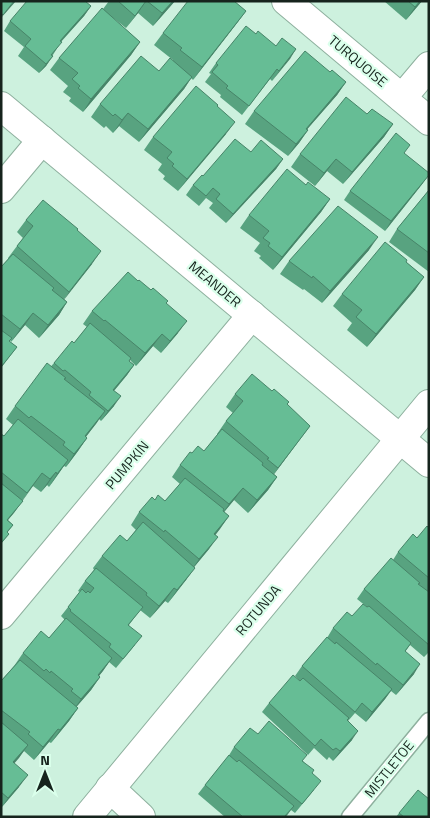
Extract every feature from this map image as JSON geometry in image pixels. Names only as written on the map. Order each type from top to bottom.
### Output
[{"type":"street","name":"TURQUOISE","points":[[286,1],[429,121]]},
{"type":"street","points":[[402,98],[429,66]]},
{"type":"street","name":"MEANDER","points":[[1,106],[429,463]]},
{"type":"street","points":[[1,189],[42,140]]},
{"type":"street","name":"PUMPKIN","points":[[1,615],[252,315]]},
{"type":"street","name":"ROTUNDA","points":[[87,817],[429,404]]},
{"type":"street","points":[[110,788],[141,817]]},
{"type":"lane","name":"MISTLETOE","points":[[350,817],[429,721]]},
{"type":"building","points":[[1,1],[14,1],[3,15],[1,13]]},
{"type":"building","points":[[27,1],[85,1],[91,6],[60,41],[62,42],[46,64],[25,46],[31,39],[10,21]]},
{"type":"building","points":[[118,1],[146,1],[135,16]]},
{"type":"building","points":[[147,1],[173,1],[162,13]]},
{"type":"building","points":[[188,1],[234,1],[246,11],[202,67],[180,50],[182,48],[163,33]]},
{"type":"building","points":[[408,1],[420,1],[415,7]]},
{"type":"building","points":[[102,8],[140,42],[91,99],[78,88],[80,86],[72,79],[78,73],[59,58]]},
{"type":"building","points":[[246,26],[256,34],[258,31],[276,46],[282,38],[296,49],[279,71],[277,69],[249,106],[226,88],[228,86],[212,72],[218,65],[216,63]]},
{"type":"building","points":[[305,51],[330,72],[332,70],[346,82],[306,129],[308,130],[296,144],[254,111]]},
{"type":"building","points":[[141,56],[159,71],[170,58],[192,77],[148,129],[128,113],[122,120],[115,114],[113,116],[100,104]]},
{"type":"building","points":[[196,86],[235,122],[187,179],[172,166],[174,164],[167,158],[172,152],[153,137]]},
{"type":"building","points":[[346,97],[367,114],[372,109],[393,124],[352,172],[336,159],[324,173],[300,154]]},
{"type":"building","points":[[396,133],[410,145],[404,153],[429,173],[429,175],[391,221],[350,191]]},
{"type":"building","points":[[235,139],[251,152],[261,140],[283,159],[233,214],[216,199],[220,194],[213,188],[206,196],[193,185]]},
{"type":"building","points":[[287,169],[306,185],[308,182],[330,199],[282,257],[268,246],[270,243],[263,238],[269,231],[249,215]]},
{"type":"building","points":[[429,190],[429,253],[397,229]]},
{"type":"building","points":[[43,200],[101,251],[69,292],[17,246],[33,226],[26,220]]},
{"type":"building","points":[[338,206],[378,237],[330,291],[313,276],[312,278],[289,261]]},
{"type":"building","points":[[385,242],[424,277],[376,334],[356,317],[362,310],[342,294]]},
{"type":"building","points":[[13,254],[54,288],[52,290],[67,302],[48,325],[33,313],[20,329],[1,314],[1,267]]},
{"type":"building","points":[[128,272],[151,290],[153,288],[168,301],[166,303],[187,321],[170,341],[162,334],[145,353],[92,311]]},
{"type":"building","points":[[90,323],[131,358],[129,361],[134,365],[113,390],[121,396],[108,411],[89,395],[91,392],[54,363]]},
{"type":"building","points":[[1,330],[12,338],[9,341],[17,347],[1,367]]},
{"type":"building","points":[[47,363],[105,411],[85,436],[87,438],[74,454],[63,445],[65,442],[31,416],[29,418],[15,406]]},
{"type":"building","points":[[252,374],[289,402],[287,404],[310,426],[278,468],[226,421],[243,401],[235,394]]},
{"type":"building","points":[[18,419],[68,460],[57,474],[56,472],[50,479],[42,473],[27,493],[1,472],[1,434],[4,436]]},
{"type":"building","points":[[222,429],[277,477],[257,500],[243,488],[229,504],[180,465],[190,452],[192,453],[198,446],[204,451]]},
{"type":"building","points":[[185,478],[224,509],[223,511],[229,516],[214,534],[218,537],[199,559],[165,530],[164,532],[139,512],[152,497],[155,500],[158,495],[165,501]]},
{"type":"building","points":[[1,483],[23,501],[7,520],[13,525],[7,532],[9,534],[1,543]]},
{"type":"building","points":[[143,522],[195,568],[177,590],[174,588],[159,606],[146,595],[147,593],[102,556],[120,535],[127,541]]},
{"type":"building","points":[[427,526],[429,528],[429,578],[398,552],[413,534],[417,538]]},
{"type":"building","points":[[391,558],[429,592],[429,645],[364,589]]},
{"type":"building","points":[[96,568],[143,607],[128,625],[142,636],[123,659],[109,647],[111,644],[70,611],[68,607],[82,589],[86,593],[88,591],[90,593],[94,588],[85,581]]},
{"type":"building","points":[[363,604],[367,607],[369,606],[411,643],[405,651],[420,664],[403,685],[377,663],[376,665],[333,628],[347,612],[352,616]]},
{"type":"building","points":[[66,618],[112,658],[98,675],[100,677],[81,699],[71,691],[73,689],[51,671],[50,673],[46,669],[44,671],[23,653],[41,631],[49,638]]},
{"type":"building","points":[[327,637],[335,644],[336,642],[392,689],[372,712],[362,703],[355,712],[302,666]]},
{"type":"building","points":[[20,660],[78,708],[43,747],[28,734],[30,732],[1,710],[1,681]]},
{"type":"building","points":[[293,675],[300,681],[303,678],[349,718],[347,720],[358,731],[340,751],[336,748],[333,750],[321,739],[315,746],[269,703]]},
{"type":"building","points":[[269,721],[307,755],[302,761],[314,770],[312,773],[321,781],[302,804],[234,747],[250,728],[258,734]]},
{"type":"building","points":[[1,722],[28,745],[13,762],[28,775],[8,798],[1,792]]},
{"type":"building","points":[[229,755],[237,762],[239,760],[294,806],[284,817],[243,817],[205,785]]},
{"type":"building","points":[[418,790],[429,799],[429,817],[404,817],[399,813]]}]
